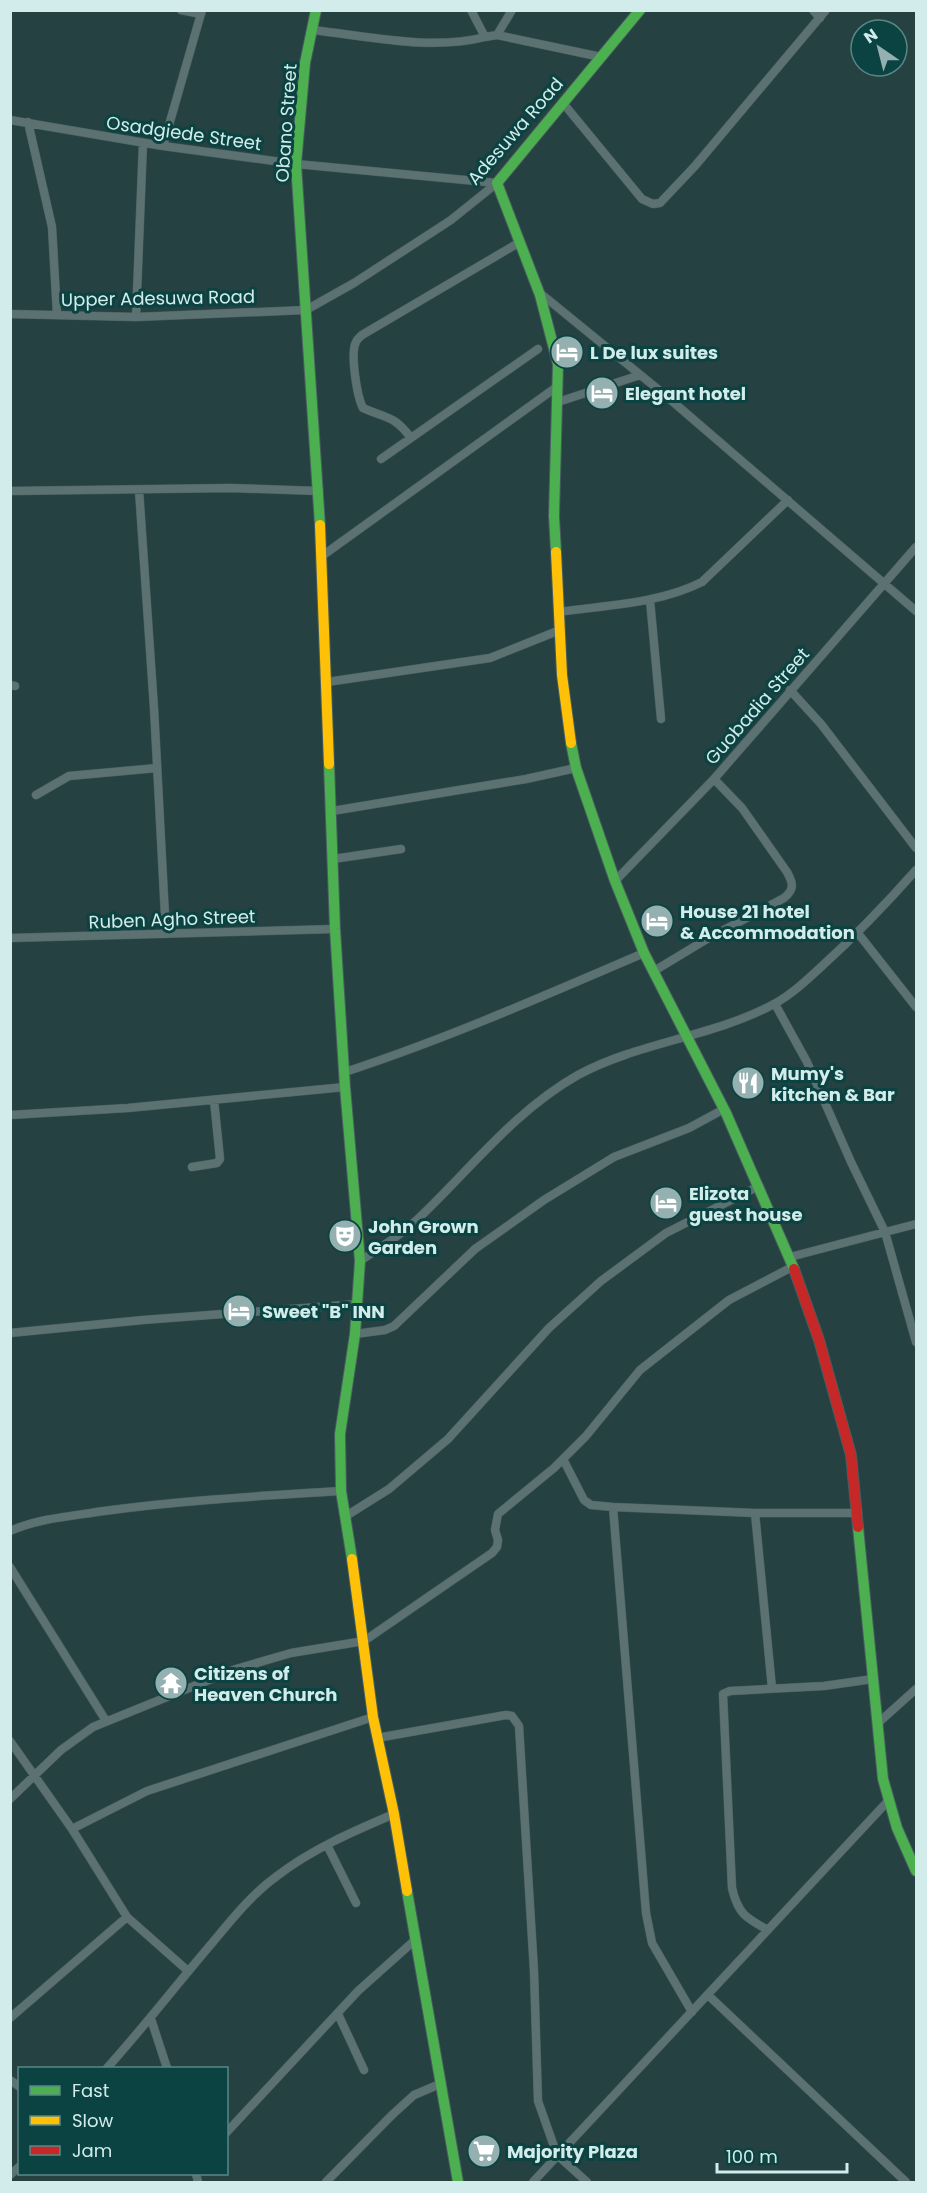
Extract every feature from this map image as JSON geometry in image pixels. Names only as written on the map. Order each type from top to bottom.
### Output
[{"type":"street","points":[[163,146],[202,12],[181,10]]},
{"type":"street","name":"Obano Street","points":[[316,10],[305,63],[296,164],[319,491],[335,929],[345,1087],[360,1261],[355,1334],[340,1434],[341,1491],[364,1641],[372,1717],[394,1814],[458,2182]]},
{"type":"street","points":[[471,10],[485,37]]},
{"type":"street","points":[[498,35],[512,10]]},
{"type":"street","name":"Adesuwa Road","points":[[306,310],[354,283],[451,220],[497,183],[640,10]]},
{"type":"street","points":[[813,10],[820,18]]},
{"type":"street","points":[[563,103],[642,199],[653,204],[660,203],[695,166],[826,10]]},
{"type":"street","points":[[312,30],[433,43],[468,41],[498,35],[601,57]]},
{"type":"street","name":"Osadgiede Street","points":[[10,120],[143,143],[296,164],[497,183]]},
{"type":"street","points":[[28,122],[52,227],[57,315]]},
{"type":"street","points":[[136,316],[143,143]]},
{"type":"street","points":[[497,183],[538,292],[555,344],[558,364],[554,516],[562,675],[567,723],[576,768],[615,881],[645,953],[724,1109],[759,1186],[792,1261],[819,1340],[843,1421],[850,1455],[858,1513],[877,1724],[888,1801],[913,1856],[916,1871]]},
{"type":"street","points":[[411,438],[393,419],[363,408],[359,401],[353,352],[356,342],[362,335],[520,242]]},
{"type":"street","points":[[538,292],[640,375],[916,611]]},
{"type":"street","name":"Upper Adesuwa Road","points":[[10,314],[136,316],[306,310]]},
{"type":"street","points":[[381,459],[538,349]]},
{"type":"street","points":[[558,402],[640,375]]},
{"type":"street","points":[[322,556],[558,387]]},
{"type":"street","points":[[10,491],[230,488],[319,491]]},
{"type":"street","points":[[139,490],[166,934]]},
{"type":"street","points":[[559,612],[650,600],[692,587],[702,582],[788,500]]},
{"type":"street","name":"Guobadia Street","points":[[615,881],[714,779],[916,547]]},
{"type":"street","points":[[650,600],[661,719]]},
{"type":"street","points":[[327,682],[490,658],[560,630]]},
{"type":"street","points":[[790,690],[821,724],[916,848]]},
{"type":"street","points":[[36,795],[69,776],[157,768]]},
{"type":"street","points":[[332,811],[526,779],[576,768]]},
{"type":"street","points":[[654,971],[707,939],[784,898],[793,887],[793,881],[788,872],[742,808],[714,779]]},
{"type":"street","points":[[333,859],[401,849]]},
{"type":"street","points":[[360,1261],[421,1217],[484,1150],[518,1119],[578,1075],[686,1035],[725,1024],[775,1004],[803,984],[916,870]]},
{"type":"street","name":"Ruben Agho Street","points":[[10,938],[335,929]]},
{"type":"street","points":[[857,932],[916,1007]]},
{"type":"street","points":[[345,1072],[512,1008],[645,953]]},
{"type":"street","points":[[775,1004],[807,1062],[885,1232],[916,1339]]},
{"type":"street","points":[[10,1116],[128,1108],[345,1087]]},
{"type":"street","points":[[192,1167],[217,1163],[220,1159],[214,1100]]},
{"type":"street","points":[[355,1334],[394,1326],[475,1249],[544,1200],[614,1157],[689,1128],[724,1109]]},
{"type":"street","points":[[346,1516],[389,1489],[448,1439],[549,1328],[601,1281],[666,1233],[759,1186]]},
{"type":"street","points":[[10,1799],[61,1750],[93,1727],[106,1721],[236,1669],[291,1653],[364,1641],[492,1552],[497,1547],[498,1540],[495,1530],[498,1514],[563,1459],[586,1436],[640,1370],[729,1300],[792,1261],[916,1224]]},
{"type":"street","points":[[10,1333],[143,1320],[358,1304]]},
{"type":"street","points":[[563,1459],[584,1500],[591,1504],[613,1508],[755,1513],[858,1513]]},
{"type":"street","points":[[10,1530],[62,1518],[172,1502],[341,1491]]},
{"type":"street","points":[[613,1508],[646,1913],[652,1943],[692,2012]]},
{"type":"street","points":[[755,1513],[772,1688]]},
{"type":"street","points":[[10,1567],[106,1721]]},
{"type":"street","points":[[768,1930],[745,1917],[736,1904],[732,1888],[723,1694],[730,1691],[824,1686],[873,1678]]},
{"type":"street","points":[[877,1724],[916,1689]]},
{"type":"street","points":[[377,1738],[506,1715],[512,1716],[519,1726],[534,1971],[538,2101],[558,2155],[587,2182]]},
{"type":"street","points":[[72,1829],[147,1791],[372,1717]]},
{"type":"street","points":[[10,1741],[72,1829],[127,1917],[188,1971]]},
{"type":"street","points":[[532,2182],[888,1801]]},
{"type":"street","points":[[108,2067],[259,1891],[278,1875],[327,1845],[394,1814]]},
{"type":"street","points":[[327,1845],[356,1903]]},
{"type":"street","points":[[10,2018],[127,1917]]},
{"type":"street","points":[[228,2131],[358,1990],[415,1940]]},
{"type":"street","points":[[708,1995],[906,2182]]},
{"type":"street","points":[[338,2014],[363,2070]]},
{"type":"street","points":[[151,2019],[167,2067]]},
{"type":"street","points":[[326,2182],[414,2095],[440,2084]]},
{"type":"traffic: fast","points":[[316,10],[305,63],[296,164],[320,525]]},
{"type":"traffic: fast","points":[[556,552],[554,516],[558,364],[540,295],[497,183],[640,10]]},
{"type":"traffic: fast","points":[[571,743],[576,768],[615,881],[644,953],[726,1113],[794,1269]]},
{"type":"traffic: fast","points":[[329,764],[335,929],[345,1087],[360,1261],[355,1334],[340,1434],[341,1491],[352,1559]]},
{"type":"traffic: fast","points":[[858,1527],[883,1779],[897,1828],[916,1871]]},
{"type":"traffic: fast","points":[[407,1891],[458,2182]]},
{"type":"traffic: slow","points":[[320,525],[329,764]]},
{"type":"traffic: slow","points":[[556,552],[562,675],[571,743]]},
{"type":"traffic: slow","points":[[352,1559],[373,1717],[394,1814],[407,1891]]},
{"type":"traffic: jam","points":[[794,1269],[819,1340],[851,1455],[858,1527]]},
{"type":"place","name":"L De lux suites","points":[[567,352]]},
{"type":"place","name":"Elegant hotel","points":[[602,393]]},
{"type":"place","name":"House 21 hotel & Accommodation","points":[[657,921]]},
{"type":"place","name":"Mumy's kitchen & Bar","points":[[748,1083]]},
{"type":"place","name":"Elizota guest house","points":[[666,1203]]},
{"type":"place","name":"John Grown Garden","points":[[345,1236]]},
{"type":"place","name":"Sweet \"B\" INN","points":[[239,1311]]},
{"type":"place","name":"Citizens of Heaven Church","points":[[171,1683]]},
{"type":"place","name":"Majority Plaza","points":[[484,2151]]}]
